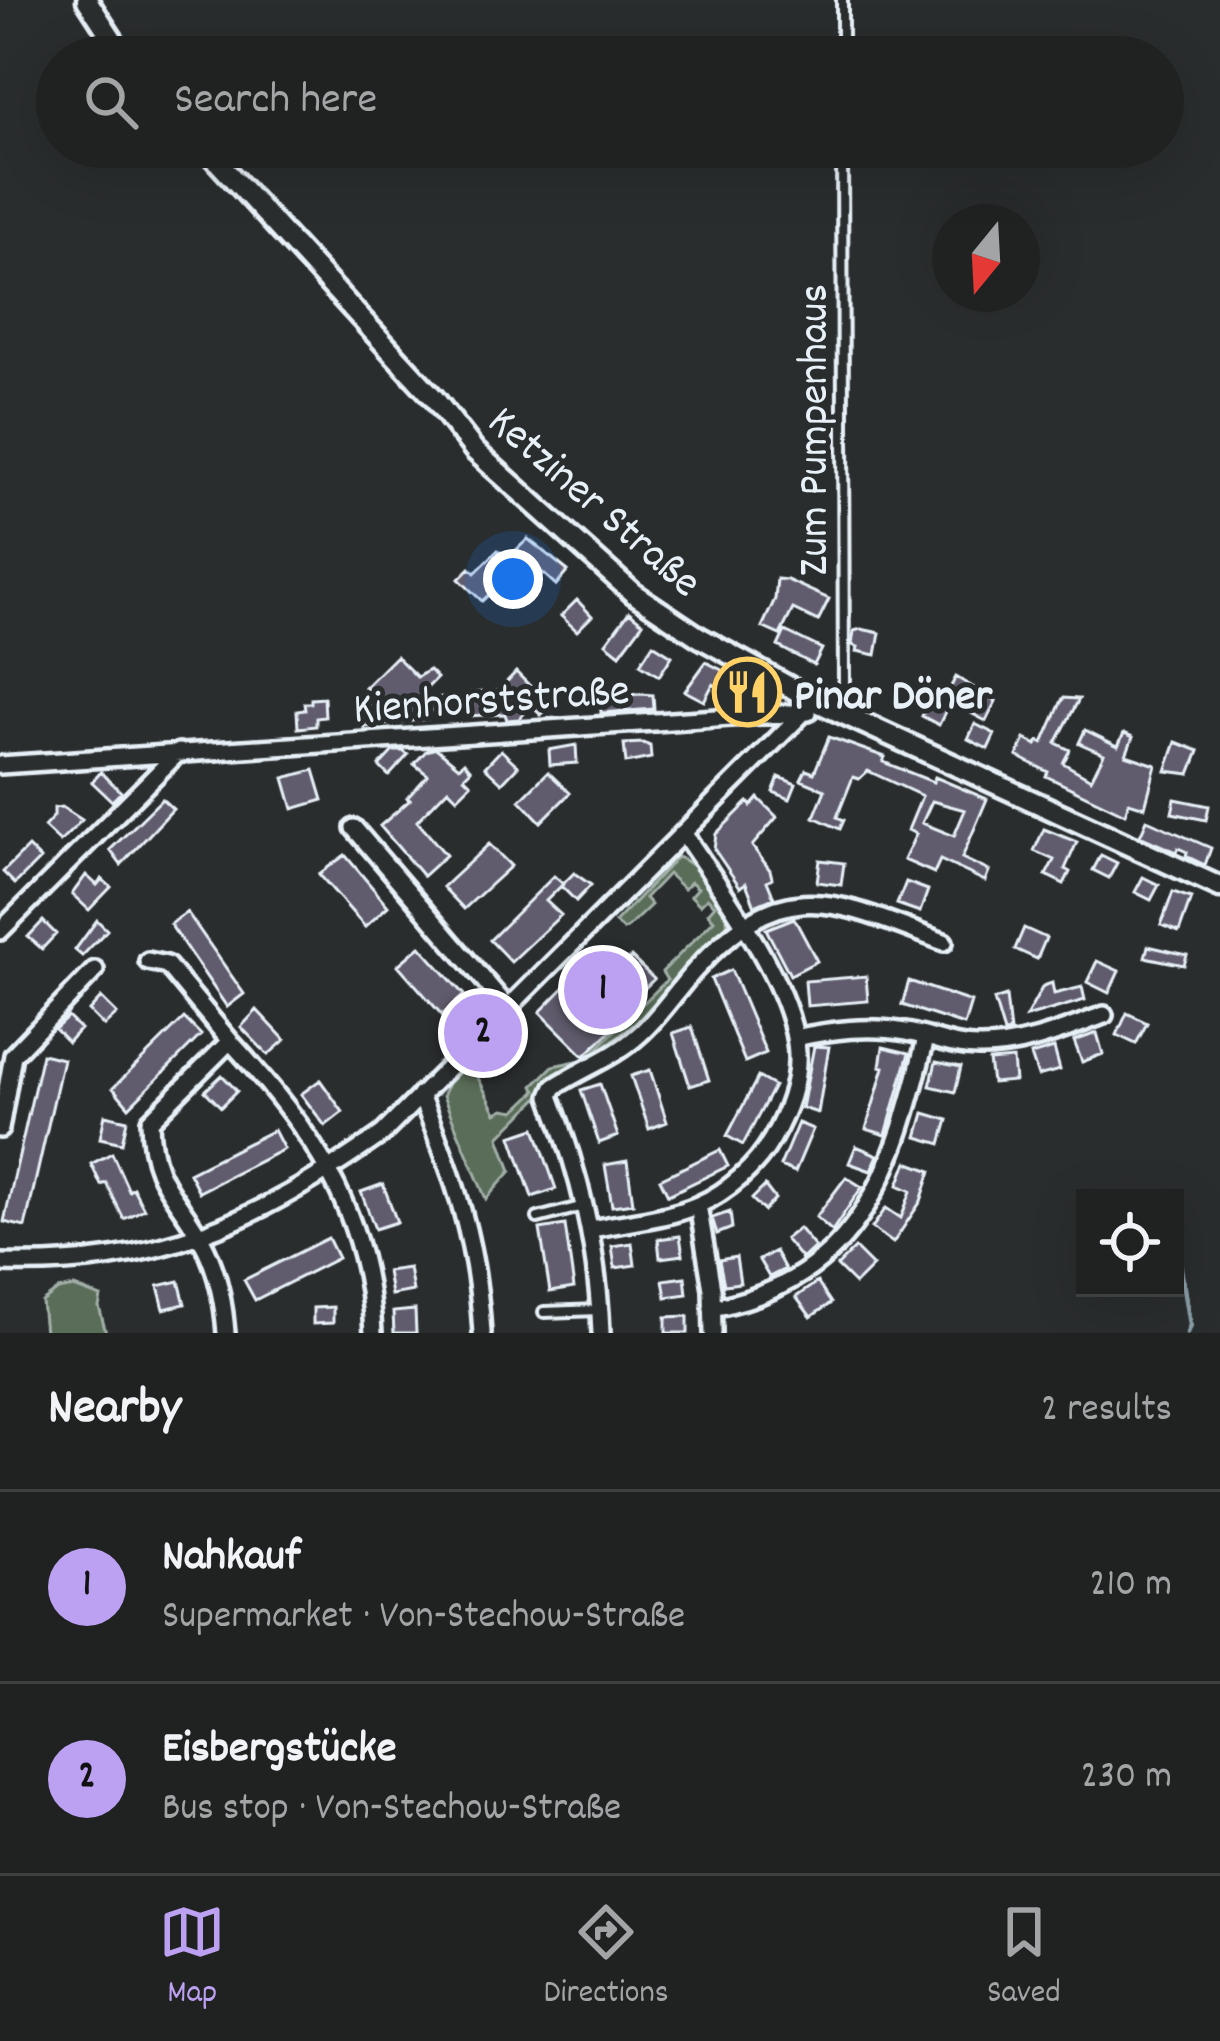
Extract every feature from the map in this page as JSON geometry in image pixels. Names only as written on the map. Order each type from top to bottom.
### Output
[{"type":"street","points":[[87,0],[110,36]]},
{"type":"street","name":"Ketziner Straße","points":[[222,168],[434,398],[475,451],[633,593],[811,706],[836,711],[1220,887]]},
{"type":"street","points":[[0,1263],[90,1262],[132,1256],[198,1237],[288,1197],[382,1134],[811,706]]},
{"type":"street","name":"Kienhorststraße","points":[[0,766],[811,706]]},
{"type":"street","points":[[0,931],[179,752]]},
{"type":"street","points":[[354,828],[508,1008]]},
{"type":"street","points":[[591,1229],[698,1205],[732,1184],[766,1149],[792,1094],[796,1038],[773,980],[744,923],[684,835]]},
{"type":"street","points":[[602,1333],[580,1175],[550,1091],[614,1055],[640,1034],[695,970],[744,923],[779,906],[819,902],[858,910],[944,942]]},
{"type":"street","points":[[148,961],[167,964],[285,1103],[330,1169],[365,1259],[373,1333]]},
{"type":"street","points":[[0,1129],[14,1055],[95,970]]},
{"type":"street","points":[[796,1038],[879,1028],[975,1048],[1013,1045],[1104,1015]]},
{"type":"street","points":[[712,1308],[755,1300],[803,1275],[845,1236],[893,1158],[926,1038]]},
{"type":"street","points":[[226,1333],[206,1249],[151,1156],[150,1121],[230,1041]]},
{"type":"street","points":[[420,1095],[453,1173],[471,1232],[482,1333]]},
{"type":"street","points":[[698,1205],[713,1333]]},
{"type":"lane","points":[[842,0],[842,36]]},
{"type":"lane","name":"Zum Pumpenhaus","points":[[836,711],[844,691],[842,168]]},
{"type":"lane","points":[[538,1218],[586,1205]]},
{"type":"lane","points":[[544,1312],[601,1310]]},
{"type":"green space","points":[[677,857],[711,886],[724,906],[727,926],[635,1024],[550,1086],[499,1137],[511,1171],[486,1199],[443,1096],[448,1083],[512,1022],[520,1035],[513,1029],[479,1063],[483,1070],[476,1074],[496,1113],[515,1111],[553,1066],[586,1059],[667,980],[662,972],[714,920],[708,913],[715,905],[707,898],[700,905],[691,896],[698,888],[691,882],[684,889],[668,874],[645,898],[651,905],[627,928],[615,923]]},
{"type":"green space","points":[[74,1287],[101,1297],[106,1333],[45,1333],[42,1302],[58,1290]]},
{"type":"building","points":[[528,539],[568,571],[556,585],[535,566],[529,572],[511,555]]},
{"type":"building","points":[[498,550],[509,561],[488,582],[495,589],[482,601],[459,579],[470,568],[475,573]]},
{"type":"building","points":[[777,579],[829,599],[818,621],[793,609],[780,635],[762,627],[775,599]]},
{"type":"building","points":[[577,600],[592,616],[577,631],[561,616]]},
{"type":"building","points":[[629,612],[643,623],[620,654],[606,643]]},
{"type":"building","points":[[785,631],[822,649],[814,665],[778,646]]},
{"type":"building","points":[[854,631],[880,633],[876,655],[857,651],[852,645]]},
{"type":"building","points":[[653,644],[672,656],[659,676],[640,664]]},
{"type":"building","points":[[396,656],[417,677],[429,670],[437,678],[416,699],[444,697],[445,711],[427,711],[427,719],[364,727],[363,713],[372,712],[371,693],[365,687]]},
{"type":"building","points":[[706,662],[761,690],[756,700],[746,702],[713,684],[704,701],[685,691]]},
{"type":"building","points":[[516,672],[538,694],[545,686],[559,697],[541,715],[531,706],[519,719],[507,720],[505,714],[468,716],[471,693],[498,691]]},
{"type":"building","points":[[956,677],[996,701],[986,721],[944,699]]},
{"type":"building","points":[[653,695],[654,709],[601,713],[600,697]]},
{"type":"building","points":[[932,696],[949,704],[939,725],[922,716]]},
{"type":"building","points":[[324,698],[325,717],[316,718],[316,726],[298,728],[297,711],[305,710],[304,703],[311,699]]},
{"type":"building","points":[[1063,698],[1079,699],[1056,743],[1070,750],[1063,763],[1091,779],[1104,754],[1079,743],[1085,730],[1118,746],[1124,733],[1133,737],[1126,755],[1156,765],[1145,807],[1129,802],[1125,814],[1046,776],[1048,772],[1017,756],[1025,739],[1043,743]]},
{"type":"building","points":[[975,724],[995,734],[988,749],[968,739]]},
{"type":"building","points":[[829,737],[885,757],[883,762],[933,782],[935,777],[987,799],[962,858],[989,871],[985,881],[940,860],[934,873],[904,860],[916,834],[908,830],[922,796],[868,771],[859,779],[853,777],[837,817],[844,820],[840,829],[814,817],[825,790],[801,780],[806,770],[814,773]],"holes":[[[932,801],[965,810],[954,836],[922,823]]]},
{"type":"building","points":[[1176,742],[1199,751],[1190,774],[1166,771]]},
{"type":"building","points":[[624,744],[650,746],[651,758],[626,763]]},
{"type":"building","points":[[576,745],[577,763],[550,765],[549,750]]},
{"type":"building","points":[[436,748],[459,767],[464,762],[471,770],[464,777],[471,784],[457,798],[448,789],[417,821],[446,855],[423,876],[380,826],[410,800],[407,798],[428,775],[414,764]]},
{"type":"building","points":[[501,750],[518,766],[502,783],[485,767]]},
{"type":"building","points":[[393,751],[408,755],[389,776],[379,766]]},
{"type":"building","points":[[314,770],[323,800],[293,809],[284,778]]},
{"type":"building","points":[[101,772],[121,792],[112,801],[92,782]]},
{"type":"building","points":[[548,772],[570,793],[541,822],[520,800]]},
{"type":"building","points":[[779,777],[796,784],[790,799],[773,792]]},
{"type":"building","points":[[758,798],[777,817],[752,846],[770,870],[772,878],[767,881],[774,898],[755,906],[746,883],[740,887],[714,849],[716,834]]},
{"type":"building","points":[[162,799],[173,809],[121,865],[110,850]]},
{"type":"building","points":[[1175,799],[1209,806],[1206,820],[1172,813]]},
{"type":"building","points":[[62,807],[82,820],[60,842],[44,827],[54,816],[54,808]]},
{"type":"building","points":[[1147,820],[1211,848],[1205,865],[1186,856],[1187,852],[1140,836]]},
{"type":"building","points":[[1044,829],[1077,842],[1064,884],[1046,875],[1054,860],[1034,851]]},
{"type":"building","points":[[489,844],[511,866],[464,909],[443,887]]},
{"type":"building","points":[[28,847],[40,859],[15,884],[3,872]]},
{"type":"building","points":[[345,855],[388,906],[365,927],[319,874]]},
{"type":"building","points":[[1101,855],[1117,863],[1109,878],[1093,870]]},
{"type":"building","points":[[820,860],[844,863],[841,885],[817,882]]},
{"type":"building","points":[[574,873],[591,885],[576,901],[561,886]]},
{"type":"building","points":[[86,875],[97,885],[102,879],[111,887],[89,910],[72,894]]},
{"type":"building","points":[[554,876],[563,884],[546,901],[561,915],[511,962],[490,940]]},
{"type":"building","points":[[1143,877],[1159,885],[1151,900],[1135,892]]},
{"type":"building","points":[[906,882],[928,890],[920,912],[897,904]]},
{"type":"building","points":[[1173,892],[1191,898],[1179,932],[1161,925]]},
{"type":"building","points":[[187,912],[244,994],[227,1007],[170,924]]},
{"type":"building","points":[[794,918],[817,961],[790,975],[766,929]]},
{"type":"building","points":[[97,920],[107,930],[82,956],[75,950]]},
{"type":"building","points":[[43,921],[56,934],[42,949],[28,937]]},
{"type":"building","points":[[1024,928],[1046,938],[1037,959],[1015,949]]},
{"type":"building","points":[[420,946],[464,995],[442,1015],[398,965]]},
{"type":"building","points":[[1148,946],[1187,955],[1184,965],[1145,957]]},
{"type":"building","points":[[600,951],[619,969],[631,957],[654,979],[633,1000],[638,1005],[584,1056],[540,1012]]},
{"type":"building","points":[[1097,961],[1119,971],[1109,993],[1087,982]]},
{"type":"building","points":[[731,970],[766,1053],[745,1062],[711,979]]},
{"type":"building","points":[[866,976],[868,1001],[807,1006],[805,981]]},
{"type":"building","points":[[909,981],[971,1002],[964,1025],[902,1005]]},
{"type":"building","points":[[1052,983],[1054,994],[1082,987],[1085,1000],[1026,1017],[1043,986]]},
{"type":"building","points":[[1006,996],[1010,1032],[1004,1033],[994,1000]]},
{"type":"building","points":[[101,998],[117,1014],[104,1026],[89,1011]]},
{"type":"building","points":[[257,1010],[285,1040],[268,1055],[241,1027]]},
{"type":"building","points":[[1127,1013],[1147,1023],[1136,1044],[1117,1035]]},
{"type":"building","points":[[68,1017],[80,1029],[68,1042],[55,1029]]},
{"type":"building","points":[[184,1018],[201,1035],[129,1107],[113,1088]]},
{"type":"building","points":[[692,1027],[709,1080],[690,1086],[673,1033]]},
{"type":"building","points":[[1097,1033],[1103,1054],[1082,1062],[1074,1041]]},
{"type":"building","points":[[814,1046],[829,1047],[818,1113],[802,1108]]},
{"type":"building","points":[[883,1047],[909,1053],[886,1135],[866,1129],[884,1067],[880,1066]]},
{"type":"building","points":[[1054,1048],[1060,1070],[1038,1076],[1031,1055]]},
{"type":"building","points":[[42,1054],[63,1059],[25,1227],[4,1222]]},
{"type":"building","points":[[1013,1059],[1015,1081],[992,1083],[989,1061]]},
{"type":"building","points":[[936,1062],[961,1067],[955,1092],[930,1086]]},
{"type":"building","points":[[650,1070],[667,1122],[649,1129],[631,1076]]},
{"type":"building","points":[[222,1075],[237,1091],[221,1107],[205,1091]]},
{"type":"building","points":[[758,1077],[774,1086],[743,1145],[727,1136]]},
{"type":"building","points":[[320,1080],[343,1112],[325,1126],[301,1094]]},
{"type":"building","points":[[600,1084],[618,1136],[599,1143],[581,1090]]},
{"type":"building","points":[[924,1113],[948,1120],[941,1144],[917,1137]]},
{"type":"building","points":[[105,1115],[127,1120],[122,1143],[100,1138]]},
{"type":"building","points":[[798,1123],[813,1129],[795,1172],[780,1166]]},
{"type":"building","points":[[535,1128],[556,1189],[532,1197],[511,1136]]},
{"type":"building","points":[[274,1130],[284,1149],[199,1192],[189,1173]]},
{"type":"building","points":[[856,1146],[878,1155],[871,1171],[849,1163]]},
{"type":"building","points":[[720,1150],[728,1166],[668,1195],[660,1179]]},
{"type":"building","points":[[112,1153],[129,1191],[133,1188],[144,1209],[124,1219],[91,1164]]},
{"type":"building","points":[[627,1161],[633,1203],[612,1206],[605,1165]]},
{"type":"building","points":[[907,1162],[931,1171],[921,1201],[893,1243],[872,1228],[886,1208],[901,1218],[911,1191],[898,1185]]},
{"type":"building","points":[[846,1177],[862,1187],[832,1231],[816,1217]]},
{"type":"building","points":[[383,1184],[397,1222],[375,1229],[361,1192]]},
{"type":"building","points":[[765,1186],[775,1199],[764,1211],[752,1199]]},
{"type":"building","points":[[730,1212],[732,1228],[717,1234],[712,1218]]},
{"type":"building","points":[[565,1225],[574,1288],[550,1292],[540,1229]]},
{"type":"building","points":[[799,1228],[815,1247],[802,1259],[785,1239]]},
{"type":"building","points":[[680,1236],[683,1255],[660,1258],[658,1239]]},
{"type":"building","points":[[328,1238],[338,1258],[255,1300],[244,1280]]},
{"type":"building","points":[[632,1243],[635,1265],[615,1268],[612,1246]]},
{"type":"building","points":[[855,1248],[873,1266],[855,1284],[837,1266]]},
{"type":"building","points":[[775,1251],[785,1269],[769,1277],[759,1260]]},
{"type":"building","points":[[736,1257],[740,1283],[724,1285],[719,1260]]},
{"type":"building","points":[[409,1268],[413,1291],[391,1295],[387,1271]]},
{"type":"building","points":[[685,1277],[687,1294],[666,1297],[663,1280]]},
{"type":"building","points":[[179,1281],[185,1304],[164,1309],[158,1286]]},
{"type":"building","points":[[817,1282],[831,1303],[811,1317],[796,1297]]},
{"type":"building","points":[[333,1307],[333,1323],[313,1324],[313,1308]]},
{"type":"building","points":[[415,1310],[416,1333],[394,1333],[393,1312]]},
{"type":"building","points":[[688,1316],[688,1333],[666,1333],[666,1317]]},
{"type":"waterway","points":[[1184,1287],[1187,1333]]},
{"type":"place","name":"Pinar Döner","points":[[747,692]]},
{"type":"place","name":"Nahkauf","points":[[603,990]]},
{"type":"place","name":"Eisbergstücke","points":[[483,1033]]}]
